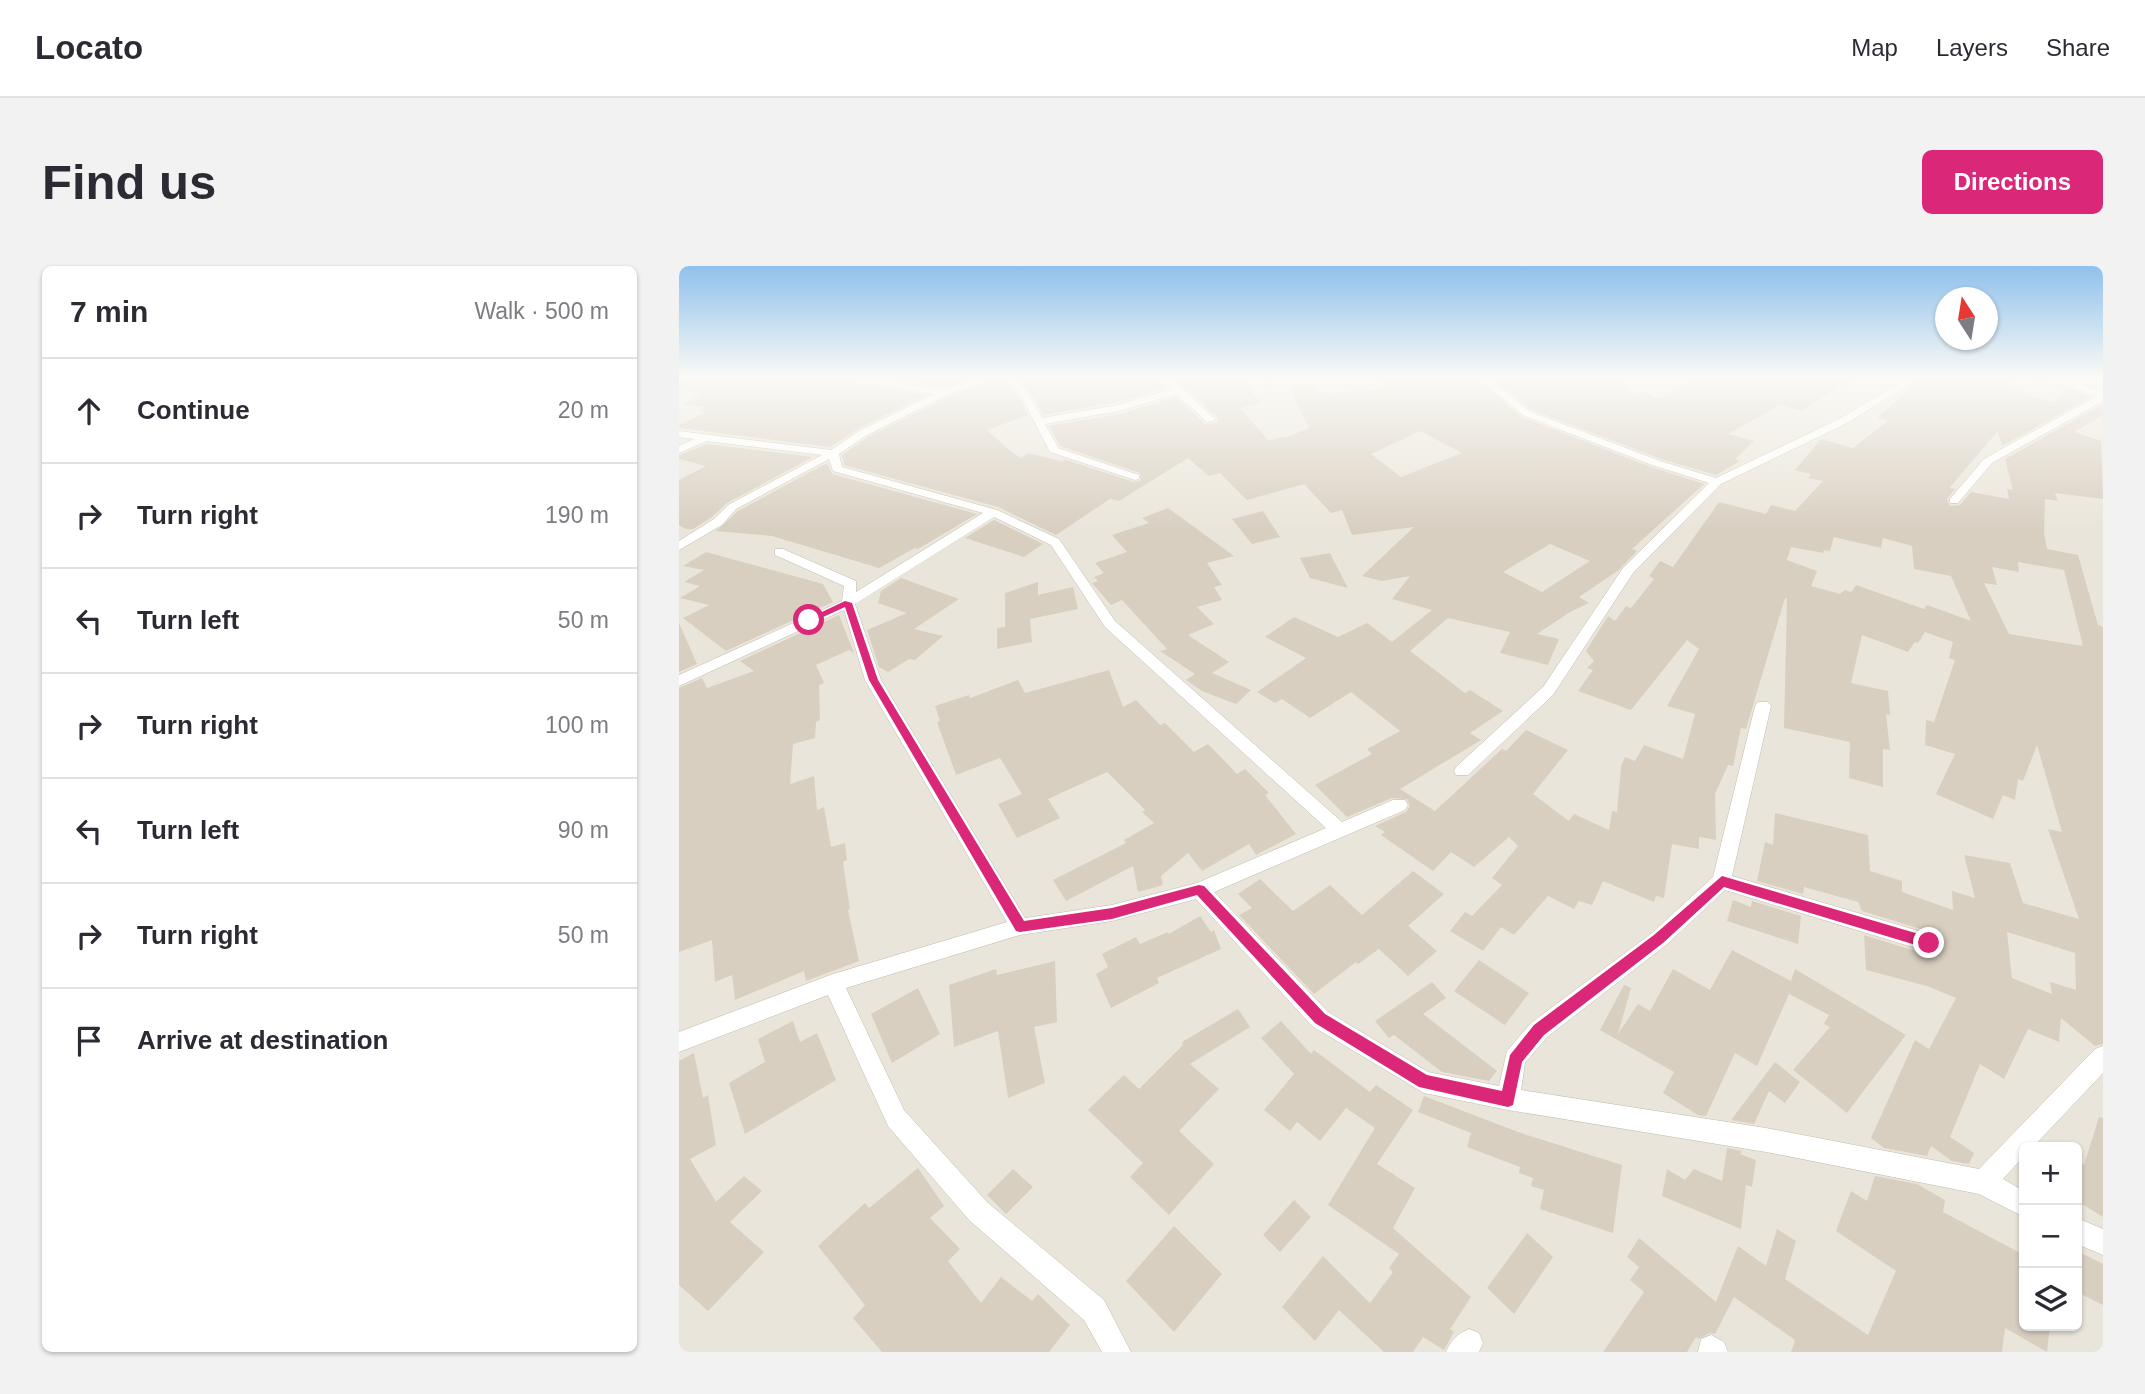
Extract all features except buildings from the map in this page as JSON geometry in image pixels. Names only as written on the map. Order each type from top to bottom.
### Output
[{"type":"street","points":[[679,546],[718,522],[732,507],[833,453],[872,429]]},
{"type":"street","points":[[1043,429],[1054,450],[1135,477]]},
{"type":"street","points":[[1567,429],[1656,463],[1717,482]]},
{"type":"street","points":[[1462,771],[1548,691],[1628,571],[1717,482],[1827,429]]},
{"type":"street","points":[[1954,500],[1988,461],[2045,429]]},
{"type":"street","points":[[679,434],[833,453]]},
{"type":"street","points":[[679,450],[706,437]]},
{"type":"street","points":[[833,453],[837,469],[993,512],[1055,542],[1110,624],[1341,831]]},
{"type":"street","points":[[679,681],[848,603],[993,512]]},
{"type":"street","points":[[779,552],[851,584],[848,603],[873,680],[1020,927]]},
{"type":"street","points":[[1508,1099],[1515,1059],[1539,1030],[1659,939],[1722,881],[1763,706]]},
{"type":"street","points":[[679,1042],[833,983],[1020,927],[1112,913],[1199,890],[1399,805]]},
{"type":"street","points":[[1722,881],[1929,943]]},
{"type":"street","points":[[1199,890],[1320,1019],[1424,1082],[1508,1099],[1766,1140],[1983,1182],[2019,1202]]},
{"type":"street","points":[[833,983],[896,1118],[978,1211],[1094,1310],[1117,1352]]},
{"type":"street","points":[[1983,1182],[2103,1057]]},
{"type":"street","points":[[2082,1233],[2103,1242]]},
{"type":"shaded area","points":[[679,429],[2103,429],[2103,1352],[679,1352]]},
{"type":"route","points":[[809,620],[848,603],[873,680],[893,718],[1020,927],[1112,913],[1199,890],[1320,1019],[1424,1082],[1508,1099],[1515,1059],[1539,1030],[1659,939],[1722,881],[1929,943]]}]
